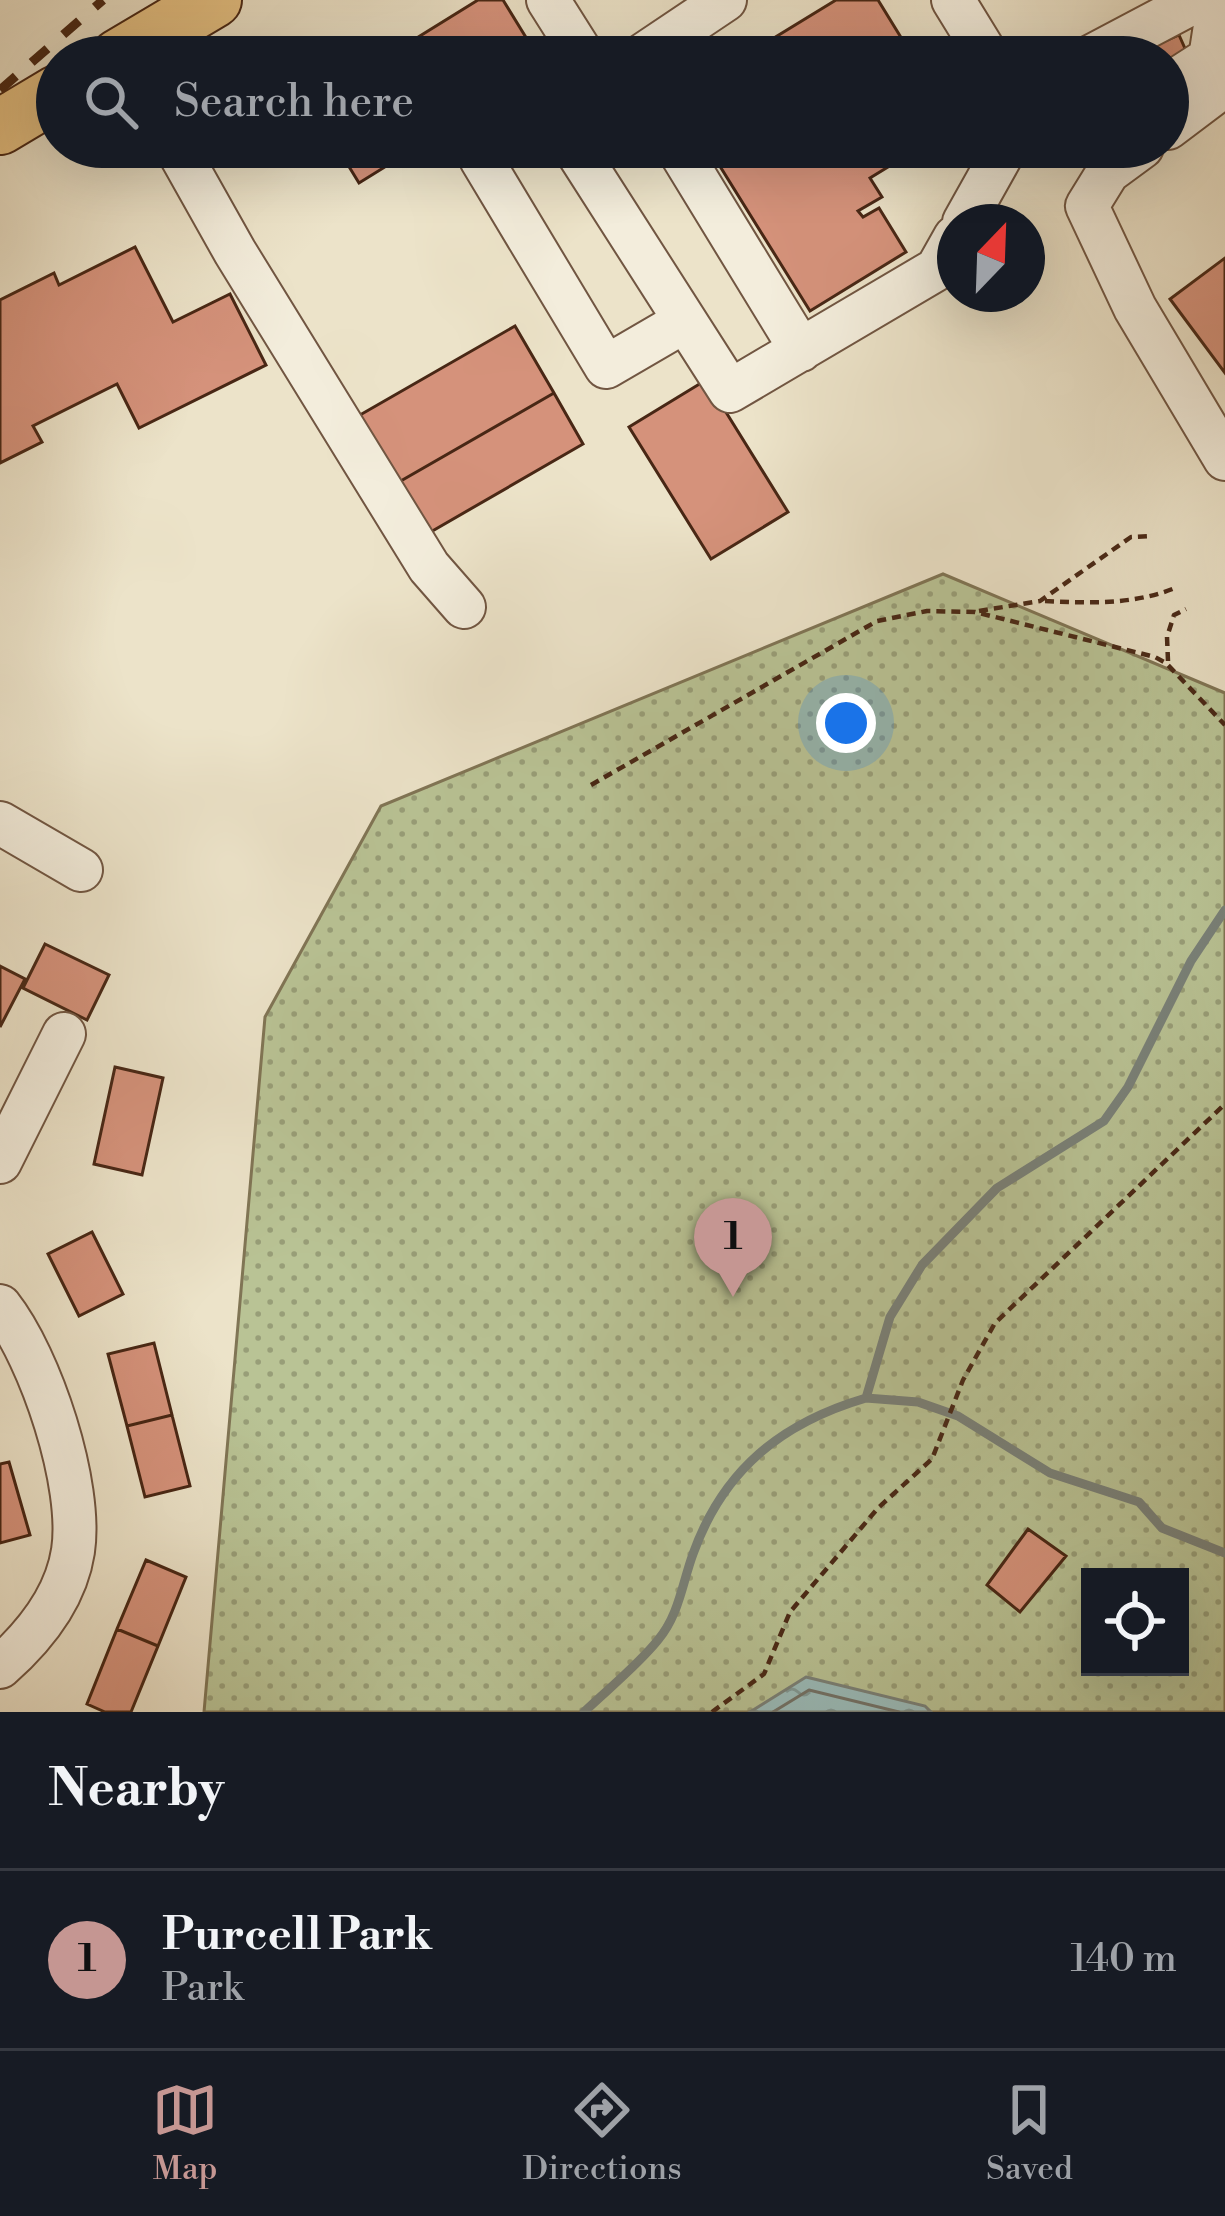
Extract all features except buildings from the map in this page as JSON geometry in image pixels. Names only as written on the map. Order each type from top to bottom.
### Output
[{"type":"main road","points":[[154,36],[214,0]]},
{"type":"main road","points":[[0,128],[36,106]]},
{"type":"street","points":[[548,0],[571,36]]},
{"type":"street","points":[[672,15],[724,0]]},
{"type":"street","points":[[953,0],[975,36]]},
{"type":"street","points":[[1130,36],[1198,0]]},
{"type":"street","points":[[1189,72],[1210,58],[1219,0]]},
{"type":"street","points":[[1189,112],[1225,85]]},
{"type":"street","points":[[188,168],[429,567],[464,607]]},
{"type":"street","points":[[486,168],[606,367],[685,321]]},
{"type":"street","points":[[587,168],[730,391],[937,269]]},
{"type":"street","points":[[690,168],[801,350]]},
{"type":"street","points":[[974,204],[994,168]]},
{"type":"street","points":[[1113,168],[1087,206],[1135,308],[1225,459]]},
{"type":"street","points":[[0,824],[81,870]]},
{"type":"street","points":[[0,1162],[64,1034]]},
{"type":"street","points":[[0,1306],[24,1341],[46,1391],[70,1489],[74,1528],[71,1558],[55,1601],[35,1632],[0,1667]]},
{"type":"path","points":[[1040,601],[1131,537],[1150,536]]},
{"type":"path","points":[[591,785],[877,621],[927,611],[976,612],[1040,601],[1105,603],[1175,588]]},
{"type":"path","points":[[1166,663],[1174,616],[1186,609]]},
{"type":"path","points":[[976,612],[1166,663],[1225,724]]},
{"type":"path","points":[[712,1712],[764,1674],[790,1612],[878,1508],[932,1459],[963,1379],[995,1323],[1225,1104]]},
{"type":"green space","points":[[943,574],[1225,693],[1225,1712],[204,1712],[265,1017],[381,806]]},
{"type":"water","points":[[806,1677],[925,1706],[931,1712],[750,1712]]},
{"type":"waterway","points":[[584,1712],[665,1630],[706,1524],[739,1474],[807,1421],[866,1398],[890,1317],[922,1265],[997,1188],[1104,1121],[1128,1087],[1191,961],[1225,910]]},
{"type":"waterway","points":[[866,1398],[918,1402],[958,1416],[1050,1473],[1139,1502],[1162,1528],[1225,1553]]},
{"type":"railway","points":[[62,36],[103,0]]},
{"type":"railway","points":[[0,90],[36,59]]},
{"type":"place","name":"Purcell Park","points":[[733,1297]]}]
